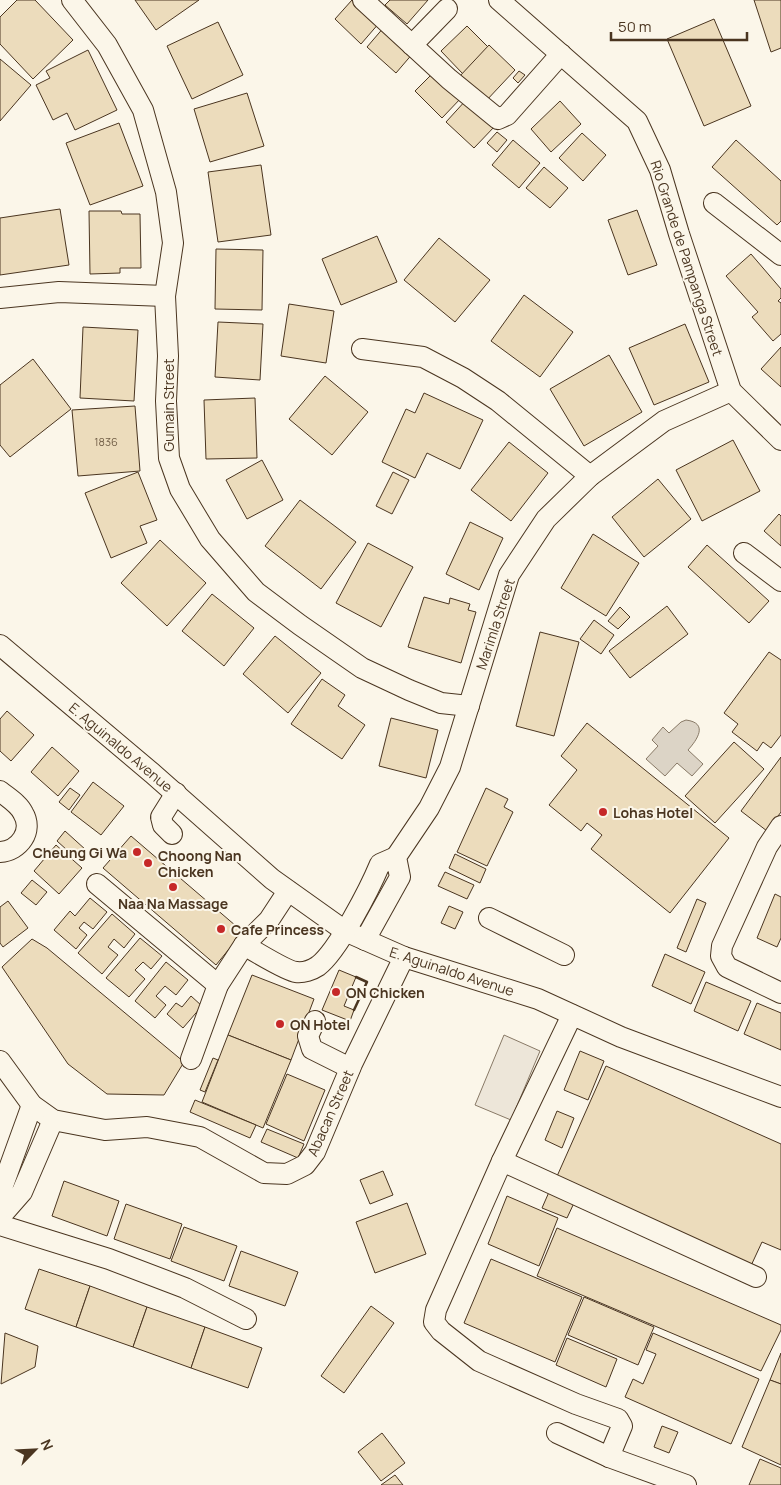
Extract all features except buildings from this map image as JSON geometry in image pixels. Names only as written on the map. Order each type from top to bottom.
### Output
[{"type":"street","name":"Gumain Street","points":[[72,0],[107,45],[143,110],[166,192],[172,243],[165,296],[168,356],[166,401],[169,458],[180,489],[210,539],[256,592],[362,668],[441,703],[469,706]]},
{"type":"street","points":[[363,0],[449,79],[498,119],[507,115],[560,54]]},
{"type":"street","name":"Rio Grande de Pampanga Street","points":[[499,0],[637,121],[660,170],[679,234],[732,391],[779,435]]},
{"type":"street","points":[[412,45],[447,9]]},
{"type":"street","points":[[714,203],[781,255]]},
{"type":"street","points":[[0,298],[59,292],[165,296]]},
{"type":"street","points":[[362,349],[423,357],[462,378],[498,402],[590,476]]},
{"type":"street","name":"Marimla Street","points":[[244,945],[295,972],[308,971],[318,966],[326,958],[345,931],[375,877],[380,864],[396,857],[429,808],[450,767],[509,575],[546,519],[590,476],[664,421],[732,391]]},
{"type":"street","points":[[744,553],[781,581]]},
{"type":"street","name":"E. Aguinaldo Avenue","points":[[0,645],[176,794],[272,879],[345,931],[404,957],[538,999],[621,1037],[781,1097]]},
{"type":"street","points":[[0,791],[22,810],[26,818],[27,827],[21,843],[14,849],[0,852]]},
{"type":"street","points":[[172,834],[163,825],[162,817],[176,794]]},
{"type":"street","points":[[781,826],[767,847],[722,946],[721,956],[727,967],[781,993]]},
{"type":"street","points":[[365,940],[400,877],[396,857]]},
{"type":"street","points":[[97,884],[218,985]]},
{"type":"street","points":[[191,1060],[218,985],[263,915],[288,891]]},
{"type":"street","points":[[489,918],[564,955]]},
{"type":"street","name":"Abacan Street","points":[[0,1061],[32,1105],[53,1120],[105,1130],[147,1127],[200,1137],[264,1173],[287,1174],[306,1165],[314,1152],[350,1068],[404,957]]},
{"type":"street","points":[[572,1015],[502,1161],[436,1310],[434,1322],[441,1331],[479,1361],[576,1404],[618,1419],[622,1426],[609,1457]]},
{"type":"street","points":[[315,1021],[308,1036],[312,1049],[350,1068]]},
{"type":"street","points":[[0,1221],[2,1188],[32,1105]]},
{"type":"street","points":[[0,1221],[22,1192],[53,1120]]},
{"type":"street","points":[[502,1161],[756,1277]]},
{"type":"street","points":[[0,1221],[185,1288],[246,1318]]},
{"type":"street","points":[[557,1433],[609,1457],[686,1485]]},
{"type":"shaded area","points":[[686,720],[693,722],[699,728],[695,742],[688,750],[703,764],[692,776],[677,763],[665,776],[646,759],[658,746],[652,740],[663,727],[669,733]]},
{"type":"shaded area","points":[[504,1035],[540,1051],[511,1120],[475,1105]]},
{"type":"wall","points":[[354,1010],[367,982],[356,977]]},
{"type":"place","name":"Lohas Hotel","points":[[603,812]]},
{"type":"place","name":"Cheung Gi Wa","points":[[137,852]]},
{"type":"place","name":"Choong Nan Chicken","points":[[148,863]]},
{"type":"place","name":"Naa Na Massage","points":[[173,887]]},
{"type":"place","name":"Cafe Princess","points":[[221,929]]},
{"type":"place","name":"ON Chicken","points":[[336,992]]},
{"type":"place","name":"ON Hotel","points":[[280,1024]]}]
